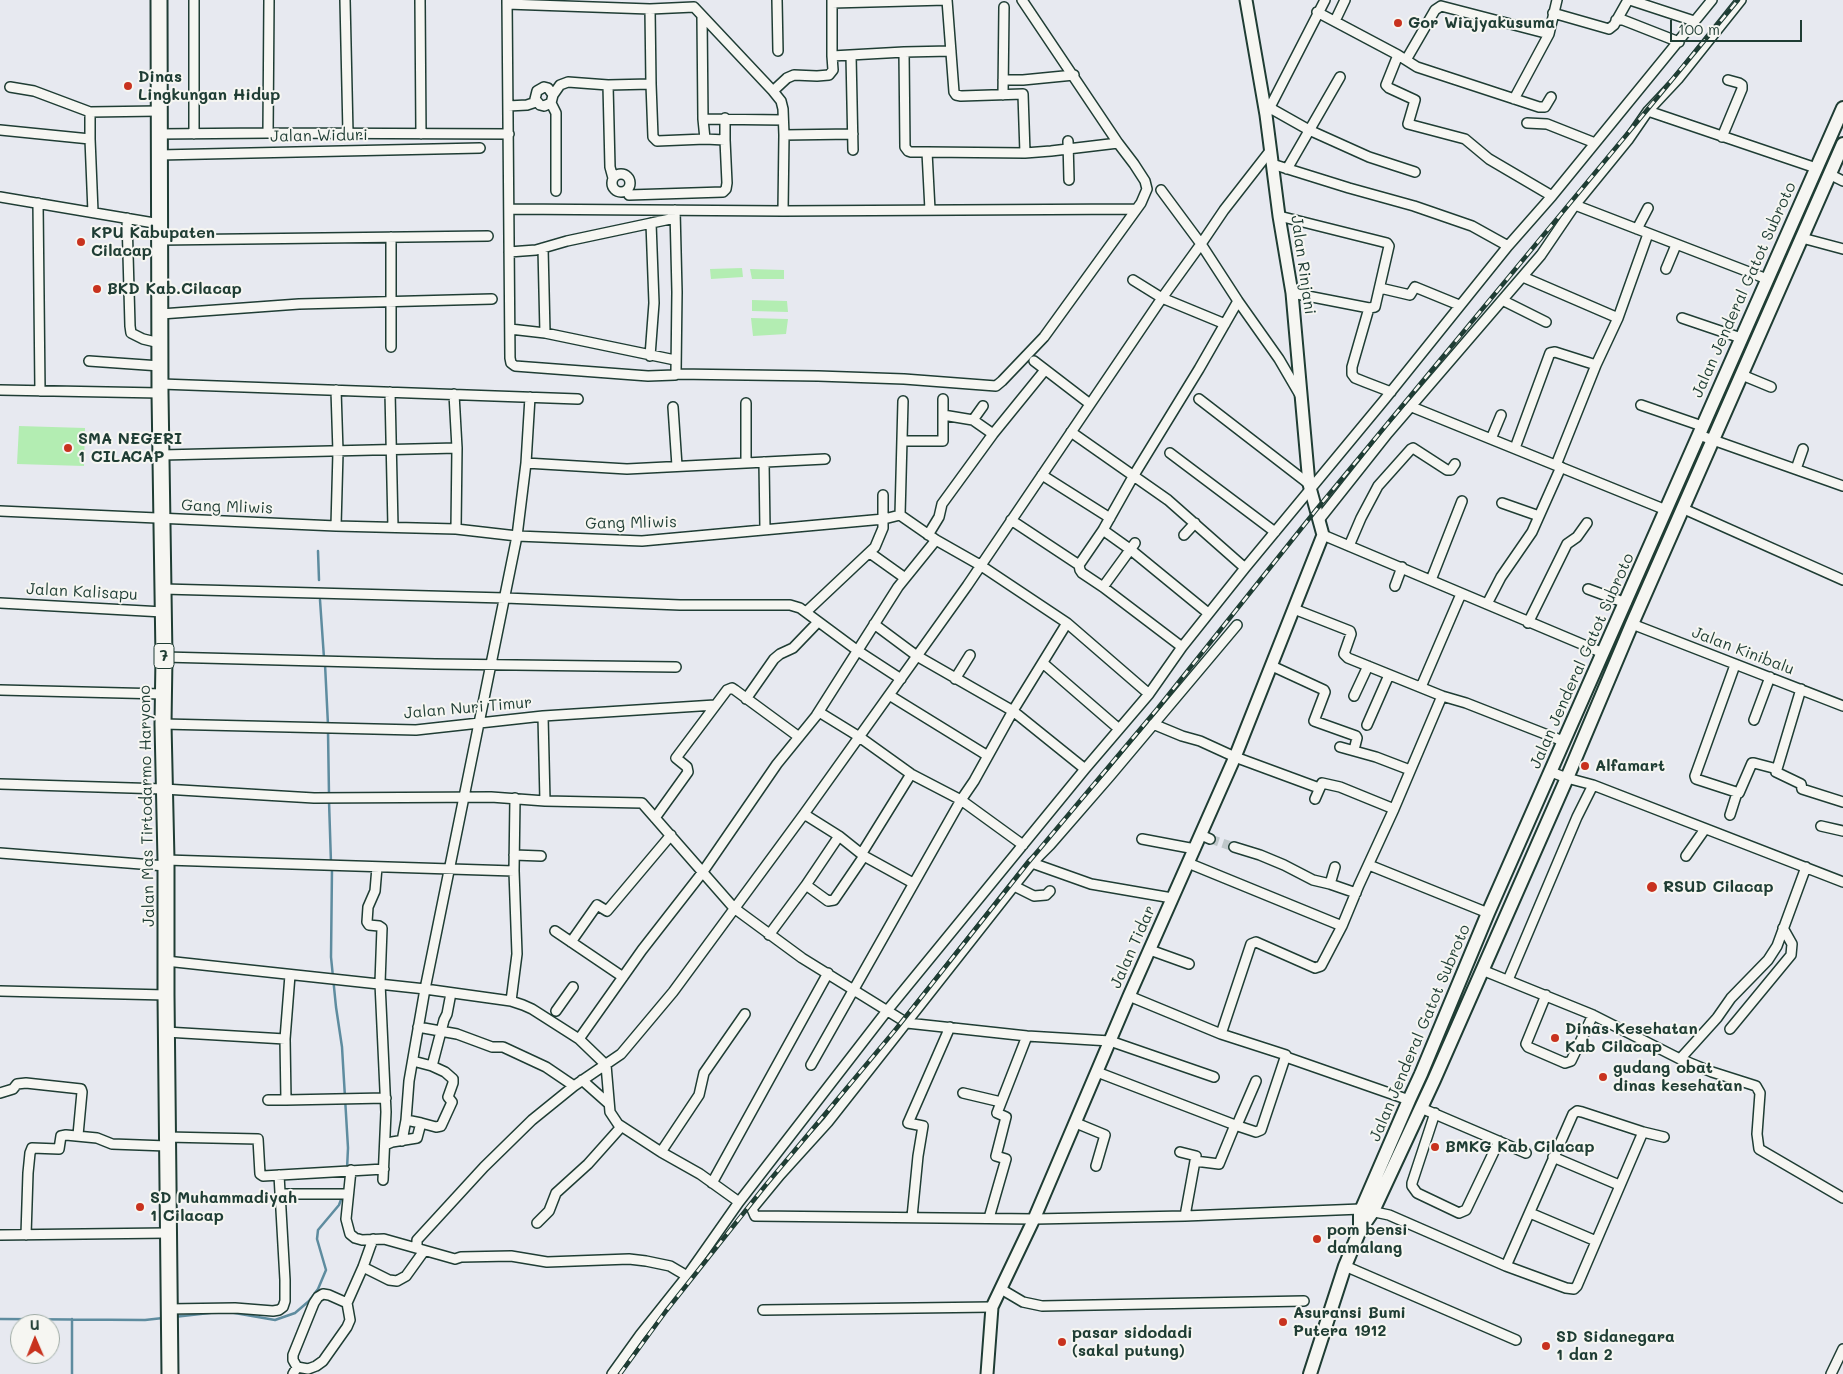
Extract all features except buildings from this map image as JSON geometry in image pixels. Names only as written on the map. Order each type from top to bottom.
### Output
[{"type":"highway","name":"Jalan Mas Tirtodarmo Haryono","points":[[159,0],[160,366],[169,1310]]},
{"type":"highway","name":"7","points":[[169,1310],[170,1374]]},
{"type":"main road","name":"Jalan Jenderal Gatot Subroto","points":[[1310,1374],[1345,1266],[1408,1100],[1421,1074],[1466,964],[1563,741],[1626,603],[1700,430],[1843,108]]},
{"type":"main road","name":"Jalan Jenderal Gatot Subroto","points":[[1367,1210],[1421,1108],[1843,144]]},
{"type":"main road","points":[[1466,964],[1482,970]]},
{"type":"street","points":[[194,0],[194,134]]},
{"type":"street","points":[[268,0],[268,133]]},
{"type":"street","points":[[345,0],[348,133]]},
{"type":"street","points":[[420,0],[421,134]]},
{"type":"street","points":[[777,0],[778,50]]},
{"type":"street","points":[[773,91],[787,78],[794,75],[829,75],[834,70],[832,56],[832,1],[946,0],[952,51],[953,88],[956,95],[1023,94]]},
{"type":"street","points":[[783,211],[784,135],[780,101],[773,91],[702,16],[694,3],[650,9],[507,2],[511,363],[515,366],[648,376],[672,376],[676,374],[837,376],[996,386],[1044,337],[1145,196],[1146,189],[1145,181],[1022,0]]},
{"type":"street","name":"Jalan Rinjani","points":[[1246,0],[1268,112],[1270,151],[1292,293],[1310,486],[1324,535]]},
{"type":"street","points":[[1325,0],[1268,112],[1369,157],[1415,172]]},
{"type":"street","points":[[1335,21],[1345,0]]},
{"type":"street","points":[[1514,98],[1550,34],[1557,0]]},
{"type":"street","points":[[1553,13],[1609,29],[1614,25],[1629,0],[1694,22]]},
{"type":"street","points":[[612,1374],[687,1276],[740,1202],[886,1012],[1085,769],[1149,694],[1182,647],[1310,486],[1391,392],[1459,305],[1552,196],[1712,0]]},
{"type":"street","points":[[1319,520],[1388,433],[1504,301],[1541,255],[1575,205],[1628,140],[1648,111],[1678,79],[1741,0]]},
{"type":"street","points":[[1550,34],[1441,6],[1434,10],[1402,57],[1386,85],[1415,100],[1408,124],[1464,139],[1489,159],[1552,196]]},
{"type":"street","points":[[1003,95],[1004,7]]},
{"type":"street","points":[[650,9],[654,139],[663,141],[726,140]]},
{"type":"street","points":[[1318,12],[1417,67],[1541,108],[1547,105],[1551,97]]},
{"type":"street","points":[[702,16],[703,119],[705,139]]},
{"type":"street","points":[[1616,20],[1623,20],[1679,42]]},
{"type":"street","points":[[832,56],[952,51]]},
{"type":"street","points":[[904,52],[905,147],[908,152],[1025,153],[1068,145],[1118,142]]},
{"type":"street","points":[[851,55],[853,150]]},
{"type":"street","points":[[1003,80],[1074,75]]},
{"type":"street","points":[[1288,169],[1340,77]]},
{"type":"street","points":[[1023,80],[1025,153]]},
{"type":"street","points":[[1722,137],[1742,89],[1742,85],[1739,83],[1728,80]]},
{"type":"street","points":[[536,102],[544,106],[552,99],[560,85],[564,83],[651,84]]},
{"type":"street","points":[[608,85],[612,186],[621,193],[724,192],[726,189],[724,118]]},
{"type":"street","points":[[10,87],[34,91],[90,112],[159,111]]},
{"type":"street","points":[[536,102],[535,94],[540,88],[548,88],[556,113],[556,191]]},
{"type":"street","points":[[508,106],[527,106],[536,102]]},
{"type":"street","points":[[1648,111],[1816,168]]},
{"type":"street","points":[[90,112],[93,212]]},
{"type":"street","points":[[703,119],[783,120]]},
{"type":"street","points":[[1526,123],[1547,124],[1595,143]]},
{"type":"street","points":[[0,130],[90,139]]},
{"type":"street","points":[[159,134],[509,134]]},
{"type":"street","points":[[784,135],[853,134]]},
{"type":"street","points":[[1068,145],[1069,180]]},
{"type":"street","name":"Jalan Widuri","points":[[159,155],[480,148]]},
{"type":"street","points":[[363,1267],[389,1280],[397,1281],[406,1276],[420,1249],[418,1240],[484,1166],[532,1120],[574,1086],[606,1066],[627,1048],[667,999],[901,679],[1162,298],[1224,210],[1270,151]]},
{"type":"street","points":[[927,152],[930,210]]},
{"type":"street","points":[[1272,164],[1414,206],[1472,226],[1508,246]]},
{"type":"street","points":[[613,178],[621,174],[628,177],[630,185],[627,193],[631,210]]},
{"type":"street","points":[[1829,174],[1843,181]]},
{"type":"street","points":[[1161,190],[1201,244],[1238,301],[1279,358],[1302,398]]},
{"type":"street","points":[[0,197],[160,224]]},
{"type":"street","points":[[38,203],[40,391]]},
{"type":"street","points":[[1575,205],[1767,279]]},
{"type":"street","points":[[1637,229],[1648,208]]},
{"type":"street","points":[[509,209],[631,210],[675,214],[783,211],[1136,209]]},
{"type":"street","points":[[509,252],[530,251],[651,223],[675,214]]},
{"type":"street","points":[[675,214],[677,292],[676,374]]},
{"type":"street","points":[[1279,216],[1387,243],[1388,246],[1375,307],[1369,308],[1292,293]]},
{"type":"street","points":[[127,218],[131,333],[143,339],[160,343]]},
{"type":"street","points":[[650,356],[654,304],[651,223]]},
{"type":"street","points":[[1486,604],[1501,577],[1526,542],[1539,516],[1596,366],[1618,318],[1648,234]]},
{"type":"street","points":[[160,240],[488,236]]},
{"type":"street","points":[[391,237],[391,347]]},
{"type":"street","points":[[1802,238],[1843,249]]},
{"type":"street","points":[[1666,269],[1676,245]]},
{"type":"street","points":[[543,248],[544,333]]},
{"type":"street","points":[[1523,277],[1618,318]]},
{"type":"street","points":[[1134,280],[1162,298],[1225,324]]},
{"type":"street","points":[[1380,288],[1410,295],[1415,287],[1459,305]]},
{"type":"street","points":[[161,314],[299,304],[492,299]]},
{"type":"street","points":[[1080,565],[1103,530],[1238,301]]},
{"type":"street","points":[[1504,301],[1546,322]]},
{"type":"street","points":[[1369,308],[1352,367],[1352,374],[1355,378],[1391,392]]},
{"type":"street","points":[[1682,318],[1741,338]]},
{"type":"street","points":[[510,329],[544,333],[675,360]]},
{"type":"street","points":[[1515,448],[1550,353],[1555,352],[1596,366]]},
{"type":"street","points":[[88,361],[160,366]]},
{"type":"street","points":[[1034,361],[1090,404]]},
{"type":"street","points":[[579,1039],[623,977],[702,873],[777,764],[819,712],[874,624],[932,537],[942,504],[993,434],[1045,370]]},
{"type":"street","points":[[1742,375],[1771,387]]},
{"type":"street","points":[[0,390],[336,390],[578,399]]},
{"type":"street","points":[[336,390],[338,452],[336,526]]},
{"type":"street","points":[[390,392],[393,527]]},
{"type":"street","points":[[454,394],[457,448],[456,528]]},
{"type":"street","points":[[402,1141],[425,989],[517,536],[526,463],[530,397]]},
{"type":"street","points":[[902,441],[942,441],[943,399]]},
{"type":"street","points":[[1198,399],[1310,486]]},
{"type":"street","points":[[904,401],[900,515],[1068,623],[1149,694]]},
{"type":"street","points":[[746,403],[746,462]]},
{"type":"street","points":[[1641,405],[1700,430],[1713,439],[1843,486]]},
{"type":"street","points":[[973,420],[983,406]]},
{"type":"street","points":[[673,407],[677,466]]},
{"type":"street","points":[[1412,407],[1666,510]]},
{"type":"street","points":[[943,415],[973,420],[993,434]]},
{"type":"street","points":[[1490,439],[1501,415]]},
{"type":"street","points":[[1071,432],[1157,491],[1195,522],[1245,568]]},
{"type":"street","points":[[162,456],[457,448]]},
{"type":"street","points":[[1349,546],[1378,486],[1410,449],[1413,448],[1447,470],[1451,470],[1455,464]]},
{"type":"street","points":[[1796,469],[1803,449]]},
{"type":"street","points":[[1170,453],[1275,532]]},
{"type":"street","points":[[526,463],[627,469],[825,459]]},
{"type":"street","points":[[764,462],[765,529]]},
{"type":"street","points":[[1042,475],[1110,518]]},
{"type":"street","points":[[806,612],[870,553],[881,537],[884,519],[883,495]]},
{"type":"street","points":[[1432,580],[1462,501]]},
{"type":"street","points":[[1502,503],[1539,516]]},
{"type":"street","points":[[1684,509],[1843,580]]},
{"type":"street","name":"Gang Mliwis","points":[[0,511],[336,526],[456,528],[517,536],[642,541],[884,519],[900,515]]},
{"type":"street","points":[[1011,520],[1080,565],[1082,573],[1182,647]]},
{"type":"street","points":[[1184,535],[1195,522]]},
{"type":"street","points":[[1528,623],[1567,544],[1577,537],[1587,523]]},
{"type":"street","points":[[1103,530],[1133,546],[1208,614]]},
{"type":"street","points":[[1324,535],[1603,654]]},
{"type":"street","name":"Jalan Tidar","points":[[987,1374],[992,1306],[1034,1219],[1194,849],[1206,837],[1235,757],[1324,535]]},
{"type":"street","points":[[1103,587],[1133,546]]},
{"type":"street","points":[[870,553],[905,578]]},
{"type":"street","points":[[1395,586],[1402,568]]},
{"type":"street","points":[[163,589],[505,598],[680,605],[790,605],[800,608],[858,652],[901,679]]},
{"type":"street","points":[[1588,589],[1626,603]]},
{"type":"street","points":[[1421,687],[1461,594]]},
{"type":"street","name":"Jalan Kalisapu","points":[[0,603],[163,612]]},
{"type":"street","points":[[1294,609],[1350,631],[1351,634],[1344,655],[1442,696],[1466,703],[1563,741]]},
{"type":"street","points":[[746,699],[774,659],[793,648],[818,622]]},
{"type":"street","points":[[810,1065],[854,990],[913,882],[1013,711],[1068,623]]},
{"type":"street","points":[[874,624],[917,656],[1013,711],[1085,769]]},
{"type":"street","points":[[1237,624],[1050,845],[1032,863],[828,1122],[752,1209],[755,1216],[1034,1219],[1367,1210],[1389,1215],[1506,1266],[1566,1288],[1574,1289],[1577,1286],[1643,1132]]},
{"type":"street","name":"Jalan Kinibalu","points":[[1632,624],[1843,706]]},
{"type":"street","points":[[955,679],[970,655]]},
{"type":"street","points":[[164,657],[676,667]]},
{"type":"street","points":[[1044,664],[1119,729]]},
{"type":"street","points":[[1734,665],[1695,778],[1738,793]]},
{"type":"street","points":[[1272,666],[1324,690],[1325,692],[1314,721],[1356,736],[1354,750]]},
{"type":"street","points":[[1354,696],[1368,666]]},
{"type":"street","points":[[1367,725],[1389,674]]},
{"type":"street","points":[[1754,720],[1770,677]]},
{"type":"street","points":[[655,818],[688,770],[676,758],[724,692],[732,688],[799,737]]},
{"type":"street","points":[[1774,782],[1801,689]]},
{"type":"street","points":[[0,690],[163,694]]},
{"type":"street","points":[[889,695],[988,756]]},
{"type":"street","points":[[1221,1034],[1251,944],[1256,942],[1310,967],[1319,968],[1321,966],[1342,926],[1442,696]]},
{"type":"street","name":"Jalan Nuri Timur","points":[[163,724],[416,730],[543,716],[715,705]]},
{"type":"street","points":[[819,712],[858,736],[911,774],[961,800],[1023,845]]},
{"type":"street","points":[[543,716],[544,801]]},
{"type":"street","points":[[1153,724],[1319,788]]},
{"type":"street","points":[[1340,747],[1354,750],[1410,770]]},
{"type":"street","points":[[1730,815],[1752,763],[1776,770],[1800,784],[1802,789],[1843,802]]},
{"type":"street","points":[[1551,772],[1593,785],[1843,882]]},
{"type":"street","points":[[806,886],[828,901],[834,900],[911,774]]},
{"type":"street","points":[[1315,799],[1321,784],[1324,783],[1394,809]]},
{"type":"street","points":[[0,784],[164,789],[329,798],[464,797],[642,803],[734,908],[768,935],[802,958],[886,1012],[907,1023],[950,1026],[1027,1036],[1110,1041],[1214,1078]]},
{"type":"street","points":[[1508,980],[1577,817],[1593,785]]},
{"type":"street","points":[[511,1001],[516,954],[515,798]]},
{"type":"street","points":[[804,814],[839,836],[863,855],[913,882]]},
{"type":"street","points":[[1821,826],[1843,831]]},
{"type":"street","points":[[1686,856],[1705,829]]},
{"type":"street","points":[[571,942],[597,905],[607,910],[671,835]]},
{"type":"street","points":[[768,935],[806,886],[839,836]]},
{"type":"street","points":[[1142,839],[1194,849]]},
{"type":"street","points":[[1234,847],[1260,855],[1313,880],[1356,893]]},
{"type":"street","points":[[0,853],[166,863],[514,871]]},
{"type":"street","points":[[514,855],[541,856]]},
{"type":"street","points":[[1032,863],[1091,884],[1172,898]]},
{"type":"street","points":[[1188,863],[1342,926]]},
{"type":"street","points":[[1368,865],[1488,913]]},
{"type":"street","points":[[377,867],[375,891],[368,907],[367,922],[369,925],[382,928],[380,983],[386,1098],[383,1180]]},
{"type":"street","points":[[1330,884],[1336,867]]},
{"type":"street","points":[[1680,1059],[1717,1018],[1731,998],[1768,960],[1777,946],[1806,867]]},
{"type":"street","points":[[1014,886],[1034,896],[1046,895],[1050,891]]},
{"type":"street","points":[[1730,1029],[1791,955],[1792,944],[1783,928]]},
{"type":"street","points":[[554,931],[623,977]]},
{"type":"street","points":[[1150,950],[1189,964]]},
{"type":"street","points":[[1768,960],[1781,967]]},
{"type":"street","points":[[166,961],[380,983],[511,1001],[553,1016],[606,1066],[609,1104],[613,1117],[621,1127],[740,1202]]},
{"type":"street","points":[[1482,970],[1593,1015],[1680,1059],[1712,1072],[1756,1086],[1760,1093],[1759,1149],[1843,1198]]},
{"type":"street","points":[[712,1183],[828,973]]},
{"type":"street","points":[[286,1100],[285,1040],[290,975]]},
{"type":"street","points":[[553,1016],[573,987]]},
{"type":"street","points":[[0,991],[166,995]]},
{"type":"street","points":[[432,1066],[451,993]]},
{"type":"street","points":[[1546,995],[1526,1042],[1528,1047],[1565,1063],[1571,1060],[1593,1015]]},
{"type":"street","points":[[1129,996],[1221,1034],[1285,1054],[1286,1057],[1408,1100]]},
{"type":"street","points":[[661,1152],[699,1095],[704,1073],[745,1014]]},
{"type":"street","points":[[912,1217],[923,1126],[908,1122],[950,1026]]},
{"type":"street","points":[[418,1027],[467,1037],[492,1047],[503,1047],[546,1067],[574,1086]]},
{"type":"street","points":[[166,1032],[285,1040]]},
{"type":"street","points":[[989,1218],[1006,1159],[996,1156],[1006,1117],[997,1113],[1027,1036]]},
{"type":"street","points":[[1097,1072],[1256,1132],[1261,1130],[1286,1057]]},
{"type":"street","points":[[406,1120],[436,1127],[441,1126],[452,1102],[448,1097],[453,1079],[445,1072],[432,1066],[413,1061]]},
{"type":"street","points":[[582,1080],[609,1104]]},
{"type":"street","points":[[1195,1161],[1219,1164],[1256,1081]]},
{"type":"street","points":[[0,1092],[13,1089],[17,1084],[26,1083],[81,1089],[78,1135]]},
{"type":"street","points":[[963,1093],[1001,1102]]},
{"type":"street","points":[[268,1100],[386,1098]]},
{"type":"street","points":[[1421,1108],[1526,1153]]},
{"type":"street","points":[[1506,1266],[1570,1117],[1577,1111],[1664,1137]]},
{"type":"street","points":[[1436,1113],[1412,1186],[1417,1194],[1459,1213],[1466,1210],[1499,1141]]},
{"type":"street","points":[[385,1145],[417,1138],[421,1123]]},
{"type":"street","points":[[1076,1123],[1105,1135],[1096,1166]]},
{"type":"street","points":[[537,1223],[549,1211],[556,1193],[588,1164],[621,1127]]},
{"type":"street","points":[[26,1235],[28,1173],[31,1150],[35,1147],[59,1148],[61,1136],[78,1135],[97,1138],[112,1144],[258,1139],[260,1174],[263,1176],[384,1169]]},
{"type":"street","points":[[1180,1152],[1196,1156],[1185,1216]]},
{"type":"street","points":[[1553,1157],[1619,1185]]},
{"type":"street","points":[[348,1171],[344,1194],[346,1220],[350,1234],[355,1238],[362,1240],[384,1239],[455,1259],[461,1257],[511,1256],[547,1262],[629,1259],[670,1266],[687,1276]]},
{"type":"street","points":[[169,1310],[235,1308],[273,1311],[283,1307],[285,1301],[285,1280],[279,1175]]},
{"type":"street","points":[[280,1194],[344,1194]]},
{"type":"street","points":[[1530,1213],[1596,1241]]},
{"type":"street","points":[[0,1235],[168,1233]]},
{"type":"street","points":[[348,1307],[329,1295],[323,1294],[318,1297],[293,1355],[295,1370],[308,1369],[323,1361],[343,1335],[350,1320],[348,1307],[373,1239]]},
{"type":"street","points":[[1345,1266],[1516,1340]]},
{"type":"street","points":[[1001,1289],[1023,1302],[1042,1306],[1304,1301]]},
{"type":"street","points":[[763,1310],[992,1306]]},
{"type":"street","points":[[1831,1374],[1843,1349]]},
{"type":"green space","points":[[742,268],[743,277],[711,279],[710,269]]},
{"type":"green space","points":[[750,269],[784,270],[784,279],[752,279]]},
{"type":"green space","points":[[752,300],[787,301],[788,312],[752,311]]},
{"type":"green space","points":[[751,318],[788,319],[786,334],[753,336]]},
{"type":"green space","points":[[19,426],[85,428],[84,466],[17,464]]},
{"type":"waterway","points":[[318,551],[319,580]]},
{"type":"waterway","points":[[320,600],[324,658]]},
{"type":"waterway","points":[[325,664],[328,725]]},
{"type":"waterway","points":[[328,731],[329,795]]},
{"type":"waterway","points":[[329,801],[331,863]]},
{"type":"waterway","points":[[332,868],[331,957],[342,1047],[348,1148],[347,1169]]},
{"type":"waterway","points":[[229,1312],[275,1320],[295,1313],[309,1301],[318,1289],[326,1270],[317,1239],[318,1230],[339,1205],[342,1197]]},
{"type":"waterway","points":[[174,1317],[218,1312]]},
{"type":"waterway","points":[[0,1319],[145,1320],[163,1318]]},
{"type":"waterway","points":[[72,1319],[72,1374]]},
{"type":"tunnel","points":[[1210,839],[1234,847]]},
{"type":"railway","points":[[620,1374],[666,1311],[765,1186],[896,1029],[1027,864],[1158,708],[1316,510],[1738,0]]},
{"type":"place","name":"Gor Wiajyakusuma","points":[[1398,23]]},
{"type":"place","name":"Dinas Lingkungan Hidup","points":[[128,86]]},
{"type":"place","name":"KPU Kabupaten Cilacap","points":[[81,242]]},
{"type":"place","name":"BKD Kab.Cilacap","points":[[97,289]]},
{"type":"place","name":"SMA NEGERI 1 CILACAP","points":[[68,448]]},
{"type":"place","name":"Alfamart","points":[[1585,766]]},
{"type":"place","name":"RSUD Cilacap","points":[[1652,887]]},
{"type":"place","name":"Dinas Kesehatan Kab Cilacap","points":[[1555,1038]]},
{"type":"place","name":"gudang obat dinas kesehatan","points":[[1603,1077]]},
{"type":"place","name":"BMKG Kab Cilacap","points":[[1435,1147]]},
{"type":"place","name":"SD Muhammadiyah 1 Cilacap","points":[[140,1207]]},
{"type":"place","name":"pom bensi damalang","points":[[1317,1239]]},
{"type":"place","name":"Asuransi Bumi Putera 1912","points":[[1283,1322]]},
{"type":"place","name":"pasar sidodadi (sakal putung)","points":[[1062,1342]]},
{"type":"place","name":"SD Sidanegara 1 dan 2","points":[[1546,1346]]}]
